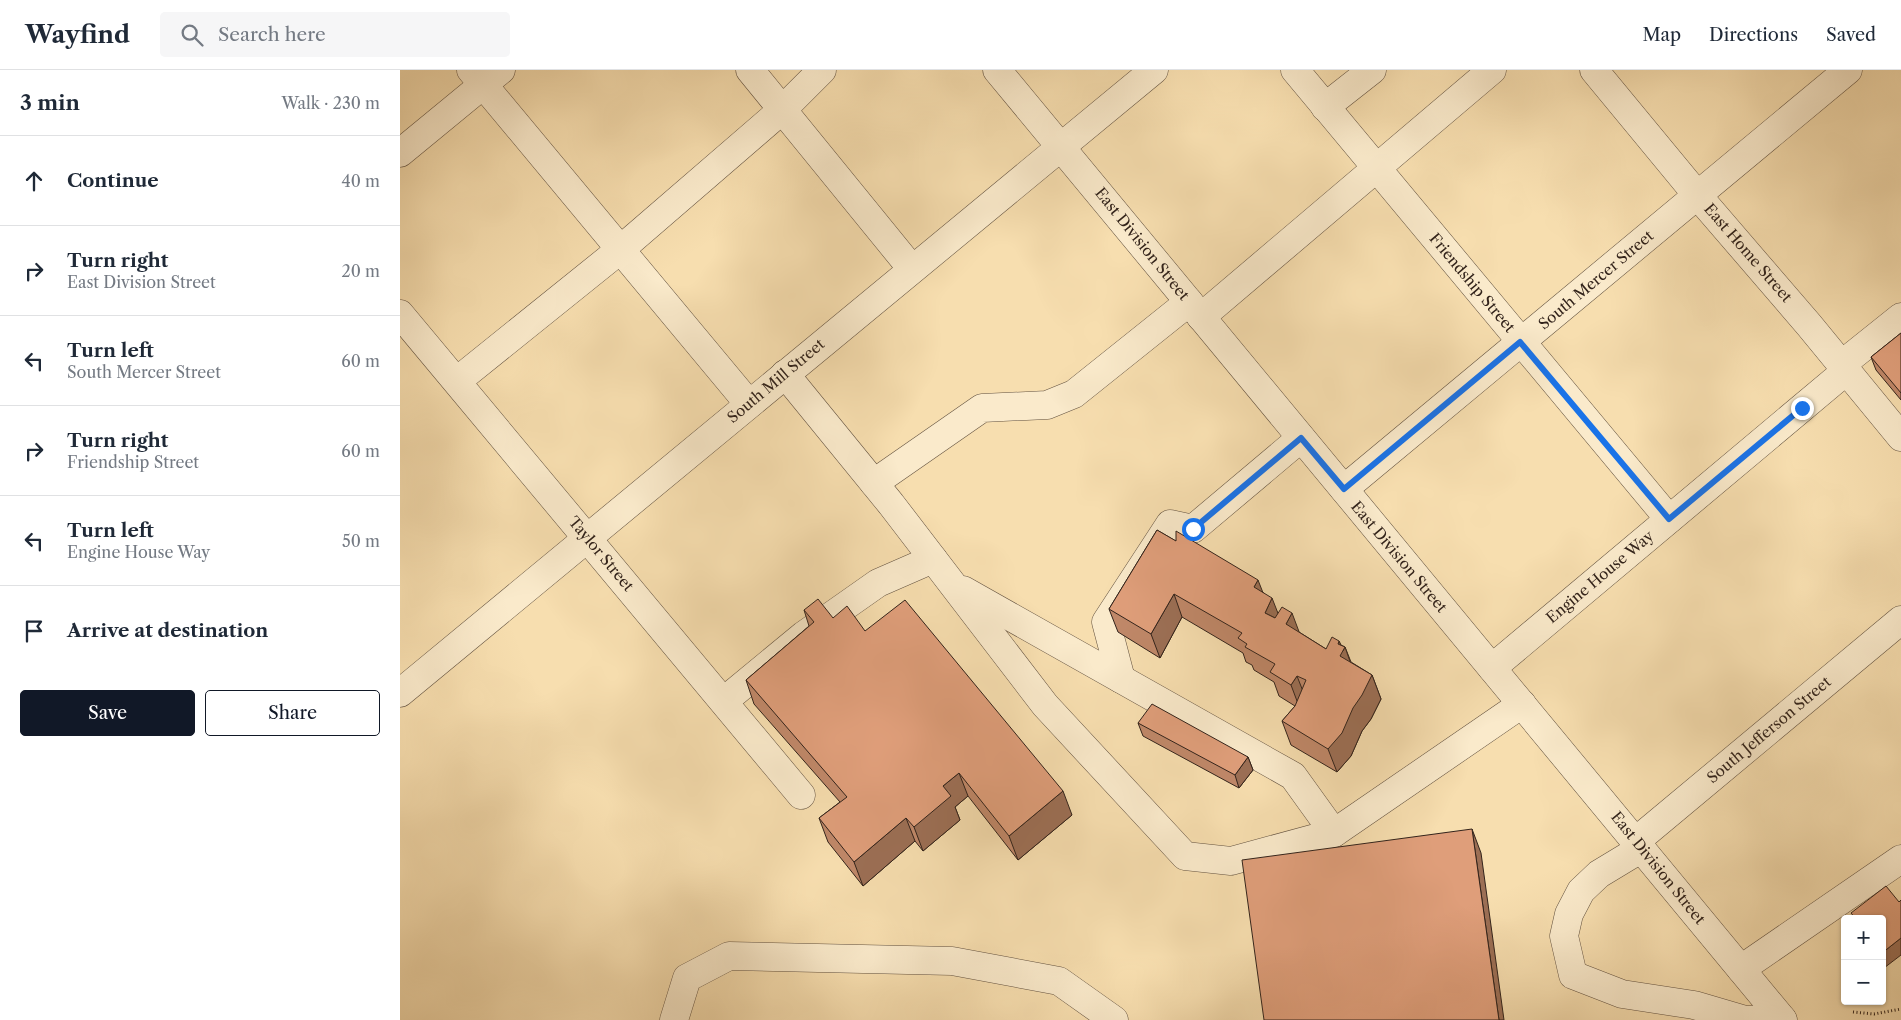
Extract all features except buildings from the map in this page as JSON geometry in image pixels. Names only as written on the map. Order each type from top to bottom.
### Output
[{"type":"street","points":[[750,70],[912,269]]},
{"type":"street","points":[[457,380],[621,249],[782,110],[822,70]]},
{"type":"street","name":"East Division Street","points":[[997,70],[1782,1019]]},
{"type":"street","name":"South Mill Street","points":[[400,693],[1154,70]]},
{"type":"street","name":"Friendship Street","points":[[1295,70],[1669,519]]},
{"type":"street","points":[[1325,106],[1372,70]]},
{"type":"street","points":[[874,483],[982,408],[1047,405],[1074,394],[1195,309],[1377,168],[1492,70]]},
{"type":"street","name":"East Home Street","points":[[1594,70],[1901,437]]},
{"type":"street","name":"South Mercer Street","points":[[1344,489],[1848,70]]},
{"type":"street","points":[[400,153],[485,75],[621,249],[748,404]]},
{"type":"street","name":"Taylor Street","points":[[400,314],[588,537],[801,795]]},
{"type":"street","name":"Engine House Way","points":[[1492,668],[1669,519],[1901,317]]},
{"type":"street","points":[[785,374],[874,483],[1045,705],[1185,856],[1231,861],[1334,833],[1522,704]]},
{"type":"street","points":[[1121,679],[1106,622],[1170,524],[1193,529],[1301,438]]},
{"type":"street","points":[[724,701],[804,635],[878,582],[933,559]]},
{"type":"street","points":[[953,584],[1293,776],[1334,833]]},
{"type":"street","name":"South Jefferson Street","points":[[1782,1019],[1744,1020],[1694,1005],[1622,994],[1572,975],[1564,936],[1569,914],[1581,891],[1599,874],[1639,844],[1901,620]]},
{"type":"street","points":[[1741,969],[1901,859]]},
{"type":"street","points":[[674,1020],[687,978],[730,956],[952,961],[1059,982],[1114,1020]]},
{"type":"path","points":[[1853,1012],[1874,1014],[1901,1009]]},
{"type":"route","points":[[1193,529],[1301,438],[1344,489],[1520,342],[1669,519],[1802,408]]}]
